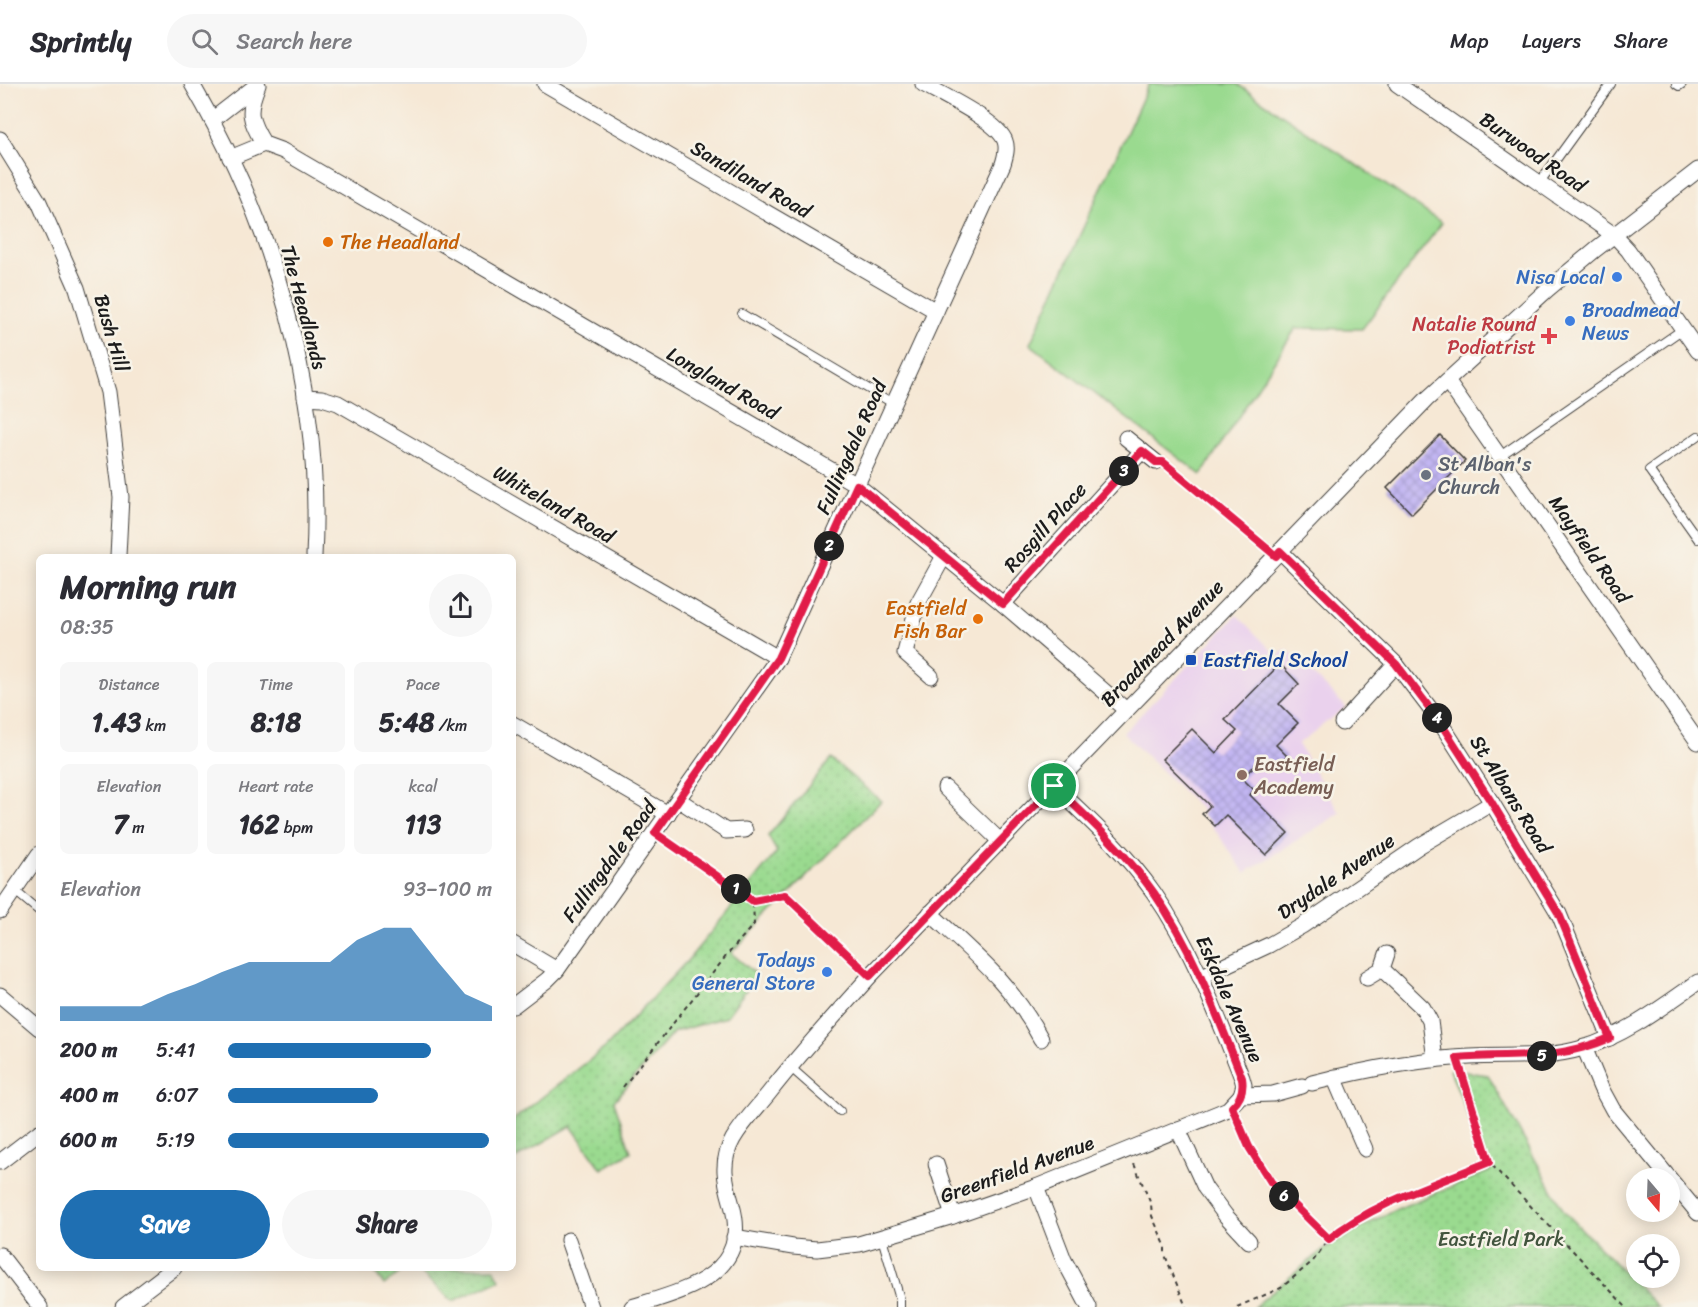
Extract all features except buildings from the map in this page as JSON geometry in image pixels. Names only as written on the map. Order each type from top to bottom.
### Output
[{"type":"street","name":"The Headlands","points":[[192,84],[212,120],[249,201],[279,282],[305,396],[314,494],[314,554]]},
{"type":"street","points":[[212,120],[259,84]]},
{"type":"street","points":[[230,158],[264,144],[254,129],[250,111],[251,102],[259,84]]},
{"type":"street","name":"Sandiland Road","points":[[545,84],[936,311]]},
{"type":"street","name":"Fullingdale Road","points":[[516,1004],[557,970],[778,658],[1003,164],[1006,146],[996,127],[923,84]]},
{"type":"street","name":"Burwood Road","points":[[1397,84],[1614,235],[1628,250],[1698,351]]},
{"type":"street","name":"Bush Hill","points":[[0,139],[39,202],[77,288],[108,392],[121,496],[118,554]]},
{"type":"street","name":"Longland Road","points":[[264,144],[283,151],[857,485],[1003,604],[1126,711]]},
{"type":"street","name":"Broadmead Avenue","points":[[734,1237],[735,1218],[724,1174],[728,1148],[741,1127],[790,1067],[870,976],[1446,381],[1548,289],[1698,170]]},
{"type":"street","name":"Mayfield Road","points":[[1446,381],[1698,742]]},
{"type":"street","name":"Whiteland Road","points":[[305,396],[338,403],[778,658]]},
{"type":"street","points":[[1126,438],[1156,462]]},
{"type":"street","name":"Rosgill Place","points":[[1003,604],[1142,451]]},
{"type":"street","name":"St Albans Road","points":[[1278,553],[1396,664],[1438,719],[1559,914],[1610,1038]]},
{"type":"street","points":[[931,676],[906,653],[918,603],[944,556]]},
{"type":"street","points":[[1341,723],[1396,664]]},
{"type":"street","points":[[516,726],[668,814]]},
{"type":"street","name":"Eskdale Avenue","points":[[1054,786],[1110,840],[1138,872],[1172,921],[1200,977],[1242,1078],[1244,1085],[1236,1101]]},
{"type":"street","points":[[945,788],[1000,841]]},
{"type":"street","points":[[679,800],[726,831],[745,830]]},
{"type":"street","name":"Drydale Avenue","points":[[1200,977],[1269,945],[1302,926],[1419,846],[1492,803]]},
{"type":"street","points":[[0,910],[36,859]]},
{"type":"street","points":[[930,913],[1007,986],[1028,1015],[1041,1039]]},
{"type":"street","points":[[516,946],[557,970]]},
{"type":"street","points":[[1367,978],[1382,969],[1387,954]]},
{"type":"street","points":[[1382,969],[1423,1008],[1430,1021],[1435,1060]]},
{"type":"street","name":"Greenfield Avenue","points":[[734,1237],[817,1249],[844,1247],[882,1238],[1036,1187],[1129,1151],[1236,1101],[1273,1094],[1334,1077],[1435,1060],[1545,1056],[1584,1047],[1610,1038],[1646,1018],[1698,982]]},
{"type":"street","points":[[0,995],[36,1025]]},
{"type":"street","points":[[1584,1047],[1613,1110],[1697,1209]]},
{"type":"street","points":[[1334,1077],[1365,1149]]},
{"type":"street","points":[[1178,1129],[1205,1188],[1249,1241]]},
{"type":"street","points":[[0,1162],[36,1133]]},
{"type":"street","points":[[936,1164],[953,1216]]},
{"type":"street","points":[[1036,1187],[1064,1260],[1089,1307]]},
{"type":"street","points":[[632,1307],[668,1302],[707,1280],[724,1260],[734,1237]]},
{"type":"street","points":[[568,1240],[591,1307]]},
{"type":"street","points":[[0,1255],[40,1307]]},
{"type":"street","points":[[123,1307],[170,1271]]},
{"type":"lane","points":[[1540,182],[1611,84]]},
{"type":"lane","points":[[1676,84],[1679,86],[1682,84]]},
{"type":"lane","points":[[741,314],[894,404]]},
{"type":"lane","points":[[1500,456],[1683,329]]},
{"type":"lane","points":[[1698,436],[1649,470],[1698,539]]},
{"type":"lane","points":[[15,891],[36,908]]},
{"type":"lane","points":[[790,1067],[840,1111]]},
{"type":"lane","points":[[882,1238],[900,1299],[900,1307]]},
{"type":"path","points":[[1156,462],[1163,462],[1278,553]]},
{"type":"path","points":[[655,833],[753,901],[785,895],[870,976]]},
{"type":"path","points":[[622,1087],[754,924],[753,901]]},
{"type":"path","points":[[1457,1058],[1489,1162],[1626,1307]]},
{"type":"path","points":[[1236,1101],[1249,1147],[1271,1182],[1329,1239]]},
{"type":"path","points":[[1129,1151],[1165,1245],[1164,1255],[1186,1307]]},
{"type":"path","points":[[1237,1307],[1281,1288],[1313,1261],[1329,1239],[1366,1214],[1489,1162]]},
{"type":"shaded area","name":"Eastfield Academy","points":[[1237,615],[1277,656],[1287,649],[1346,707],[1298,744],[1340,813],[1245,873],[1199,807],[1123,733]]},
{"type":"green space","points":[[1149,84],[1237,84],[1442,223],[1362,329],[1296,328],[1201,475],[1030,344]]},
{"type":"green space","points":[[831,759],[881,801],[731,953],[757,975],[726,1017],[674,1032],[614,1101],[631,1152],[602,1169],[571,1126],[516,1158],[516,1118],[606,1047],[688,960],[777,852],[768,836]]},
{"type":"green space","name":"Eastfield Park","points":[[1450,1070],[1488,1075],[1564,1211],[1626,1274],[1626,1288],[1639,1288],[1658,1307],[1254,1307],[1325,1248],[1392,1211],[1490,1171]]},
{"type":"green space","points":[[374,1271],[402,1271],[384,1285]]},
{"type":"green space","points":[[419,1271],[496,1271],[500,1280],[453,1301]]},
{"type":"place","name":"The Headland","points":[[328,242]]},
{"type":"place","name":"Nisa Local","points":[[1617,277]]},
{"type":"place","name":"Broadmead News","points":[[1570,321]]},
{"type":"place","name":"Natalie Round Podiatrist","points":[[1549,336]]},
{"type":"place","name":"St Alban's Church","points":[[1426,475]]},
{"type":"place","name":"Eastfield Fish Bar","points":[[978,619]]},
{"type":"place","name":"Eastfield School","points":[[1191,660]]},
{"type":"place","name":"Eastfield Academy","points":[[1242,775]]},
{"type":"place","name":"Todays General Store","points":[[827,972]]},
{"type":"route","points":[[1142,451],[1156,462],[1163,462],[1276,556],[1280,551],[1396,664],[1417,690],[1538,876],[1559,914],[1610,1038],[1568,1052],[1545,1056],[1457,1058],[1489,1162],[1366,1214],[1329,1239],[1271,1182],[1249,1147],[1232,1107],[1241,1095],[1244,1085],[1242,1078],[1200,977],[1172,921],[1138,872],[1110,840],[1054,786],[870,976],[785,895],[753,901],[655,833],[778,658],[857,485],[1003,604],[1142,451]]}]
